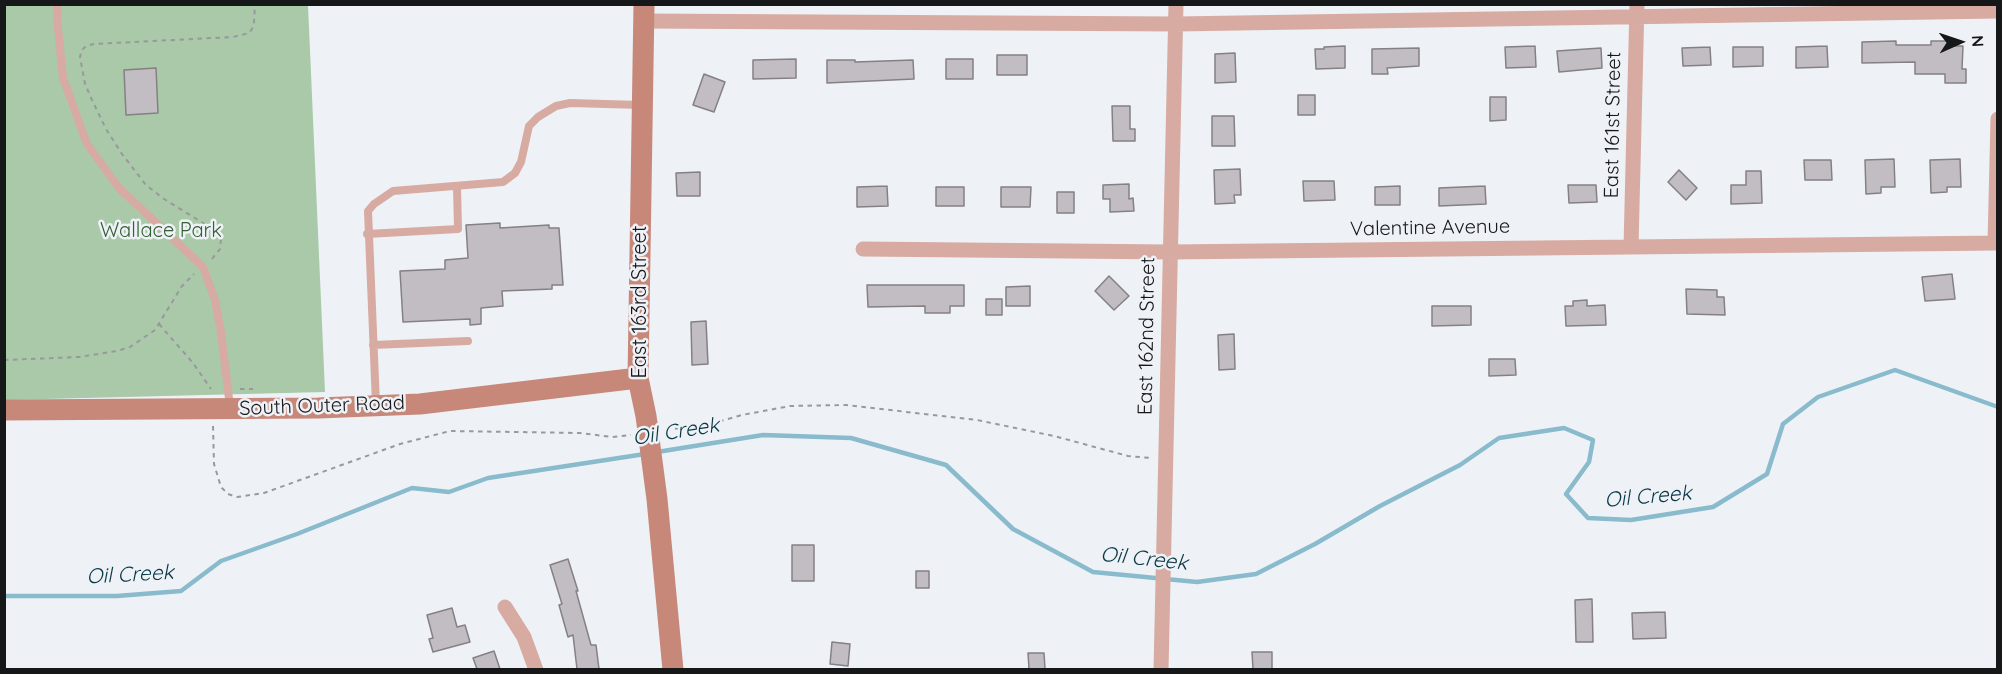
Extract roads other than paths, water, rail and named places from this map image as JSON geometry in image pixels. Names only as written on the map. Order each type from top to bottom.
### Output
[{"type":"street","name":"East 162nd Street","points":[[1161,669],[1176,4]]},
{"type":"street","points":[[644,13],[1176,24],[1637,10],[1998,11]]},
{"type":"street","name":"East 161st Street","points":[[1631,247],[1637,10]]},
{"type":"street","name":"East 163rd Street","points":[[644,13],[638,378],[646,416],[657,499],[673,669]]},
{"type":"street","points":[[1996,243],[1998,119]]},
{"type":"street","name":"Valentine Avenue","points":[[863,249],[1170,252],[1996,243]]},
{"type":"street","name":"South Outer Road","points":[[4,410],[230,409],[420,404],[638,378]]},
{"type":"street","points":[[505,607],[524,637],[536,669]]},
{"type":"lane","points":[[58,4],[57,18],[63,78],[87,144],[119,188],[203,267],[215,300],[230,409]]},
{"type":"lane","points":[[376,405],[367,234],[368,211],[374,204],[393,191],[502,182],[515,173],[521,162],[529,126],[538,117],[556,106],[570,103],[642,105]]},
{"type":"lane","points":[[367,234],[458,229],[457,186]]},
{"type":"lane","points":[[373,345],[468,341]]},
{"type":"waterway","name":"Oil Creek","points":[[657,452],[763,435],[851,438],[946,465],[1013,529],[1093,572],[1197,582],[1256,574],[1460,465],[1499,438],[1564,428],[1593,440],[1589,462],[1566,494],[1588,518],[1631,520],[1713,507],[1767,474],[1783,424],[1818,397],[1895,370],[1998,407]]},
{"type":"waterway","name":"Oil Creek","points":[[4,596],[117,596],[181,591],[221,561],[297,534],[412,488],[449,492],[488,478],[645,454]]},
{"type":"park label","name":"Wallace Park","points":[[161,231]]}]
